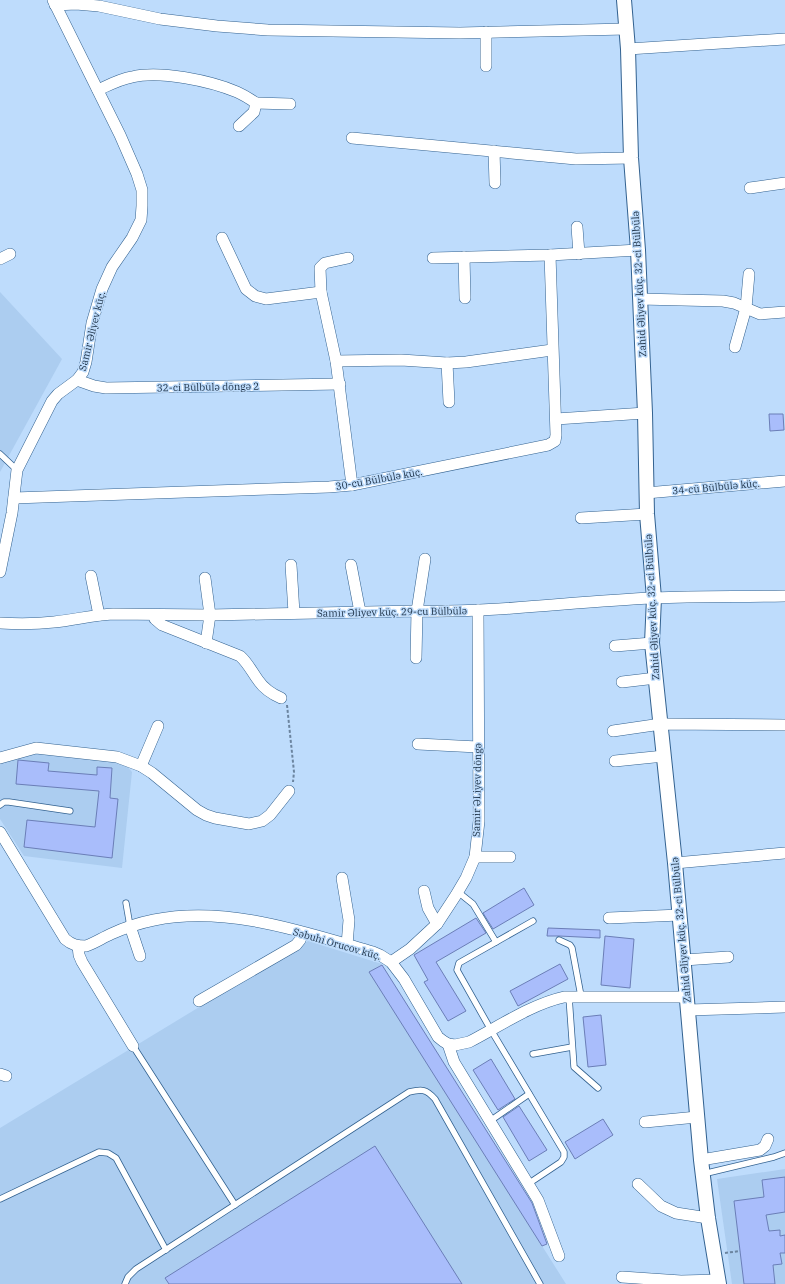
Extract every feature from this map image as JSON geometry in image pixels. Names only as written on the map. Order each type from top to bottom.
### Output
[{"type":"street","name":"Zahid Əliyev küç. 32-ci Bülbülə","points":[[624,0],[628,49],[631,158],[638,250],[645,413],[647,514],[654,598],[652,643],[680,914],[701,1160],[708,1218],[719,1282]]},
{"type":"street","points":[[54,3],[99,6],[160,19],[268,30],[486,32],[626,29]]},
{"type":"street","name":"Samir Əliyev küç.","points":[[0,572],[14,498],[17,470],[52,401],[58,394],[77,380],[83,372],[92,323],[102,288],[112,267],[132,238],[140,220],[142,206],[142,190],[137,174],[120,135],[54,3]]},
{"type":"street","points":[[486,32],[486,66]]},
{"type":"street","points":[[628,49],[785,39]]},
{"type":"street","points":[[98,90],[132,76],[156,75],[180,77],[211,84],[238,92],[256,102],[290,104]]},
{"type":"street","points":[[239,126],[254,112],[256,102]]},
{"type":"street","points":[[352,138],[576,159],[631,158]]},
{"type":"street","points":[[494,151],[495,183]]},
{"type":"street","points":[[750,188],[785,183]]},
{"type":"street","points":[[578,227],[579,254]]},
{"type":"street","points":[[222,238],[246,289],[255,296],[266,299],[321,292]]},
{"type":"street","points":[[433,258],[579,254],[638,250]]},
{"type":"street","name":"30-cü Bülbülə küç.","points":[[14,498],[352,485],[548,445],[555,441],[556,435],[550,255]]},
{"type":"street","points":[[464,257],[465,298]]},
{"type":"street","points":[[348,258],[325,263],[320,268],[321,292],[340,384],[352,485]]},
{"type":"street","points":[[736,347],[746,308],[749,274]]},
{"type":"street","points":[[640,300],[723,301],[734,303],[760,314],[785,312]]},
{"type":"street","points":[[336,361],[402,360],[447,363],[466,362],[552,350]]},
{"type":"street","points":[[447,363],[449,402]]},
{"type":"street","name":"32-ci Bülbülə döngə 2","points":[[77,380],[94,386],[106,388],[340,384]]},
{"type":"street","points":[[556,419],[645,413]]},
{"type":"street","name":"34-cü Bülbülə küç.","points":[[646,493],[785,481]]},
{"type":"street","points":[[581,518],[647,514]]},
{"type":"street","points":[[416,658],[417,611],[425,559]]},
{"type":"street","points":[[291,565],[294,613]]},
{"type":"street","points":[[351,565],[360,612]]},
{"type":"street","points":[[91,576],[99,614]]},
{"type":"street","points":[[205,578],[210,615],[206,643]]},
{"type":"street","name":"Samir Əliyev küç. 29-cu Bülbülə","points":[[0,622],[34,624],[55,622],[99,614],[210,615],[478,610],[654,598],[785,596]]},
{"type":"street","name":"Samir ƏLiyev döngə","points":[[392,962],[410,949],[437,924],[466,878],[475,857],[479,821],[478,610]]},
{"type":"street","points":[[157,615],[155,619],[162,625],[240,656],[247,662],[258,681],[270,693],[281,698]]},
{"type":"street","points":[[615,646],[652,643]]},
{"type":"street","points":[[622,682],[656,678]]},
{"type":"street","points":[[613,731],[661,724],[785,725]]},
{"type":"street","points":[[141,766],[158,726]]},
{"type":"street","points":[[418,744],[478,747]]},
{"type":"street","points":[[0,758],[36,748],[117,757],[141,766],[152,773],[197,810],[206,815],[249,824],[262,821],[270,815],[290,791]]},
{"type":"street","points":[[615,761],[664,756]]},
{"type":"street","points":[[0,832],[65,939],[78,946],[79,955],[82,962],[133,1046]]},
{"type":"street","points":[[675,863],[785,853]]},
{"type":"street","points":[[475,857],[510,857]]},
{"type":"street","points":[[342,878],[349,920],[347,945]]},
{"type":"street","points":[[424,890],[428,908],[437,924]]},
{"type":"street","points":[[609,918],[680,914]]},
{"type":"street","name":"Səbuhi Orucov küç.","points":[[78,946],[91,944],[130,926],[169,917],[185,916],[218,916],[266,924],[303,933],[376,954],[392,962],[404,979],[438,1037],[448,1044]]},
{"type":"street","points":[[130,926],[140,956]]},
{"type":"street","points":[[199,1001],[296,944],[300,940],[303,933]]},
{"type":"street","points":[[684,960],[728,957]]},
{"type":"street","points":[[559,1256],[538,1200],[454,1062],[448,1044],[460,1045],[469,1042],[553,1000],[568,997],[581,996],[687,1003],[785,1007]]},
{"type":"street","points":[[645,1122],[697,1117]]},
{"type":"street","points":[[701,1160],[760,1150],[765,1146],[768,1139]]},
{"type":"street","points":[[638,1184],[661,1206],[676,1213],[708,1218]]},
{"type":"street","points":[[622,1277],[719,1282]]},
{"type":"lane","points":[[0,454],[17,470]]},
{"type":"lane","points":[[0,805],[4,802],[9,802],[70,811]]},
{"type":"lane","points":[[458,892],[473,904],[496,942]]},
{"type":"lane","points":[[126,904],[130,926]]},
{"type":"lane","points":[[528,1184],[561,1162],[564,1157],[564,1152],[491,1030],[457,970],[457,966],[533,921]]},
{"type":"lane","points":[[559,940],[570,945],[572,948],[581,996]]},
{"type":"lane","points":[[568,997],[574,1067],[598,1088]]},
{"type":"lane","points":[[133,1046],[235,1205]]},
{"type":"lane","points":[[533,1054],[572,1047]]},
{"type":"lane","points":[[125,1284],[128,1277],[136,1269],[409,1092],[421,1089],[429,1093],[435,1099],[540,1284]]},
{"type":"lane","points":[[489,1121],[529,1094]]},
{"type":"lane","points":[[0,1199],[99,1152],[108,1153],[116,1158],[166,1250]]},
{"type":"lane","points":[[703,1174],[785,1153]]},
{"type":"path","points":[[281,698],[287,704],[289,716],[294,772],[293,784],[290,791]]},
{"type":"shaded area","points":[[0,292],[62,359],[0,472]]},
{"type":"shaded area","points":[[31,753],[124,763],[132,772],[122,868],[24,856],[0,819],[0,762]]},
{"type":"shaded area","points":[[308,941],[382,964],[370,972],[566,1284],[0,1284],[0,1128]]},
{"type":"shaded area","points":[[785,1169],[785,1284],[732,1284],[717,1179]]},
{"type":"building","points":[[769,414],[783,414],[784,430],[770,431]]},
{"type":"building","points":[[18,760],[49,763],[48,771],[97,775],[97,767],[112,768],[110,798],[118,799],[112,858],[24,847],[27,820],[95,827],[99,791],[16,784]]},
{"type":"building","points":[[524,888],[534,905],[493,929],[483,913]]},
{"type":"building","points":[[476,918],[486,933],[436,962],[466,1011],[448,1021],[424,982],[428,980],[414,955]]},
{"type":"building","points":[[548,928],[600,930],[600,938],[547,936]]},
{"type":"building","points":[[605,936],[634,939],[630,988],[601,985]]},
{"type":"building","points":[[560,964],[568,979],[518,1006],[510,991]]},
{"type":"building","points":[[382,965],[532,1203],[547,1244],[542,1246],[369,972]]},
{"type":"building","points":[[601,1015],[606,1065],[588,1067],[583,1017]]},
{"type":"building","points":[[491,1059],[515,1099],[498,1110],[473,1070]]},
{"type":"building","points":[[519,1106],[547,1150],[529,1161],[503,1117]]},
{"type":"building","points":[[603,1119],[613,1135],[575,1159],[565,1142]]},
{"type":"building","points":[[375,1146],[462,1284],[169,1284],[165,1278]]},
{"type":"building","points":[[785,1177],[785,1212],[766,1215],[769,1231],[780,1230],[780,1236],[785,1235],[785,1253],[780,1253],[782,1264],[773,1265],[775,1284],[744,1284],[734,1201],[764,1197],[762,1180]]}]
